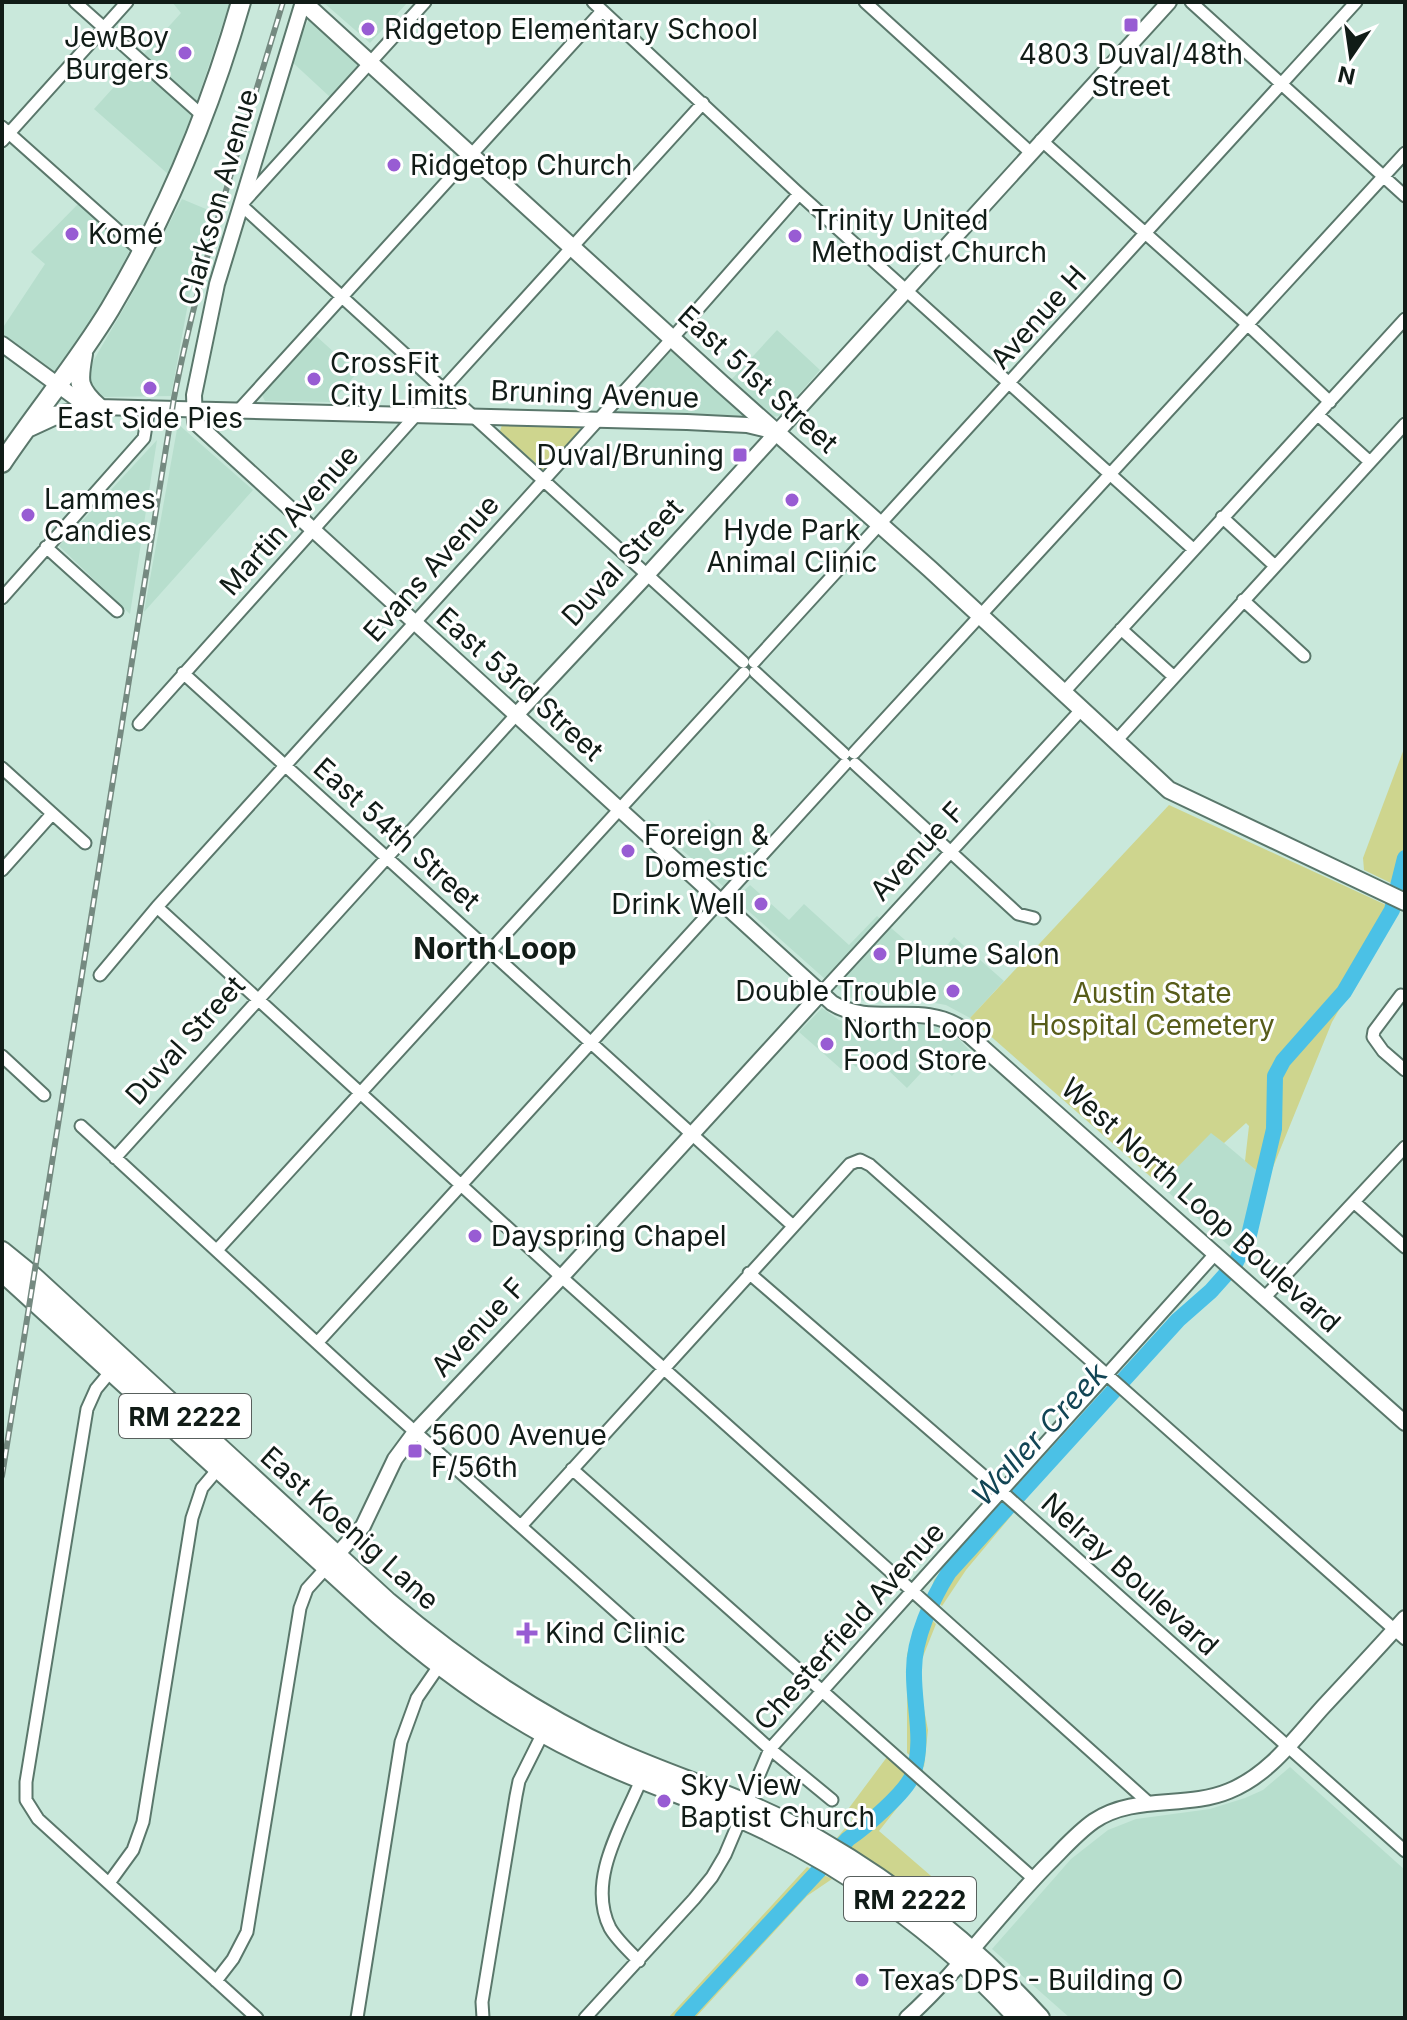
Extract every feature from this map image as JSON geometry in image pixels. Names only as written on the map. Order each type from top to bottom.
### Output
[{"type":"main road","points":[[2,463],[110,309],[176,185],[204,117],[241,2]]},
{"type":"main road","name":"East 51st Street","points":[[303,2],[1177,796],[1405,902]]},
{"type":"main road","points":[[26,428],[53,416],[98,407],[80,386],[84,347]]},
{"type":"main road","name":"East Koenig Lane","points":[[2,1251],[34,1277],[332,1562]]},
{"type":"main road","name":"East Koenig Lane","points":[[2,1272],[218,1469],[444,1659]]},
{"type":"main road","name":"RM 2222","points":[[444,1659],[543,1733],[641,1780],[744,1811]]},
{"type":"main road","name":"RM 2222","points":[[444,1659],[583,1735],[744,1811],[830,1857],[908,1918],[966,1956],[1040,2018]]},
{"type":"main road","name":"RM 2222","points":[[966,1956],[1018,2018]]},
{"type":"street","points":[[75,2],[204,117]]},
{"type":"street","points":[[127,2],[4,134],[141,251]]},
{"type":"street","name":"Clarkson Avenue","points":[[194,409],[208,321],[303,2]]},
{"type":"street","points":[[425,2],[241,205],[1018,914],[1034,918]]},
{"type":"street","points":[[593,2],[799,194],[1193,549]]},
{"type":"street","points":[[865,2],[1030,152]]},
{"type":"street","name":"Duval Street","points":[[115,1158],[257,998],[1169,2]]},
{"type":"street","points":[[1191,2],[1405,196]]},
{"type":"street","name":"Avenue H","points":[[217,1250],[1356,2]]},
{"type":"street","points":[[239,410],[602,11]]},
{"type":"street","name":"Martin Avenue","points":[[139,724],[416,415],[703,103]]},
{"type":"street","points":[[1041,140],[1330,402]]},
{"type":"street","points":[[317,1343],[1405,153]]},
{"type":"street","name":"Evans Avenue","points":[[100,975],[284,764],[673,338],[799,194]]},
{"type":"street","points":[[1063,693],[1405,319]]},
{"type":"street","points":[[2,344],[77,399],[98,407],[149,407],[144,438],[2,598]]},
{"type":"street","name":"Bruning Avenue","points":[[149,407],[747,425],[776,432]]},
{"type":"street","name":"East 53rd Street","points":[[194,409],[195,422],[821,993],[854,1014],[938,1016],[961,1028]]},
{"type":"street","points":[[1318,415],[1370,462]]},
{"type":"street","points":[[1116,741],[1405,424]]},
{"type":"street","points":[[1222,517],[1275,566]]},
{"type":"street","points":[[46,547],[117,611]]},
{"type":"street","points":[[1243,600],[1304,656]]},
{"type":"street","points":[[1121,629],[1173,676]]},
{"type":"street","name":"East 54th Street","points":[[183,673],[792,1225]]},
{"type":"street","name":"Avenue F","points":[[216,1981],[233,1959],[247,1932],[300,1608],[307,1589],[363,1526],[395,1459],[415,1432],[1081,710]]},
{"type":"street","points":[[2,768],[85,843]]},
{"type":"street","points":[[2,870],[52,814]]},
{"type":"street","points":[[157,907],[561,1277],[1149,1803]]},
{"type":"street","points":[[1401,995],[1373,1037],[1383,1051],[1405,1070]]},
{"type":"street","name":"West North Loop Boulevard","points":[[961,1028],[1405,1423]]},
{"type":"street","points":[[2,1056],[44,1095]]},
{"type":"street","points":[[81,1126],[415,1432],[770,1749],[832,1800]]},
{"type":"street","points":[[1265,1297],[1405,1147]]},
{"type":"street","points":[[521,1526],[792,1225],[850,1164],[860,1160],[870,1165],[1400,1634]]},
{"type":"street","points":[[1355,1203],[1405,1247]]},
{"type":"street","name":"Chesterfield Avenue","points":[[585,2018],[712,1877],[725,1855],[770,1749],[912,1591],[1010,1499],[1226,1262]]},
{"type":"street","name":"Nelray Boulevard","points":[[749,1273],[1010,1499],[1405,1851]]},
{"type":"street","points":[[111,1371],[96,1389],[87,1409],[26,1782],[26,1800],[38,1819],[257,2018]]},
{"type":"street","points":[[109,1883],[133,1850],[143,1822],[192,1518],[202,1488],[218,1469]]},
{"type":"street","points":[[572,1469],[1034,1879]]},
{"type":"street","points":[[907,2018],[1034,1879],[1092,1822],[1116,1811],[1149,1803],[1195,1799],[1233,1790],[1266,1769],[1400,1634],[1405,1618]]},
{"type":"street","points":[[357,2018],[401,1742],[417,1698],[444,1659]]},
{"type":"street","points":[[483,2018],[482,2002],[519,1781],[543,1733]]},
{"type":"street","points":[[639,1961],[611,1929],[602,1896],[602,1880],[641,1780]]},
{"type":"shaded area","points":[[172,2],[230,2],[196,104],[168,174],[94,109],[181,13]]},
{"type":"shaded area","name":"Ridgetop Elementary School","points":[[323,2],[408,2],[370,43]]},
{"type":"shaded area","points":[[309,19],[360,62],[330,97],[290,60]]},
{"type":"shaded area","points":[[182,199],[213,212],[189,298],[171,396],[104,397],[89,391],[88,370]]},
{"type":"shaded area","points":[[79,203],[126,245],[129,252],[102,305],[54,373],[2,333],[2,329],[45,264],[31,252]]},
{"type":"shaded area","points":[[777,330],[820,370],[780,416],[771,417],[765,416],[731,380]]},
{"type":"shaded area","points":[[315,335],[357,373],[332,402],[265,401],[262,395]]},
{"type":"shaded area","points":[[672,350],[745,412],[746,416],[614,411]]},
{"type":"shaded area","points":[[178,424],[253,490],[144,612]]},
{"type":"shaded area","points":[[157,440],[130,614],[59,546]]},
{"type":"shaded area","points":[[709,819],[751,857],[724,887],[682,850]]},
{"type":"shaded area","points":[[750,885],[789,920],[804,904],[849,945],[877,916],[932,963],[954,937],[1004,981],[970,1018],[946,1005],[923,1001],[864,1001],[851,998],[825,979],[735,899]]},
{"type":"shaded area","points":[[822,1008],[839,1020],[859,1025],[930,1025],[954,1034],[972,1053],[952,1076],[933,1060],[907,1088],[886,1068],[862,1062],[856,1067],[849,1061],[841,1069],[799,1032]]},
{"type":"shaded area","points":[[1211,1132],[1262,1175],[1248,1232],[1236,1252],[1160,1185]]},
{"type":"shaded area","points":[[1290,1767],[1405,1870],[1405,2018],[1070,2018],[992,1949],[1071,1859],[1108,1830],[1136,1819],[1210,1809],[1245,1798],[1263,1790]]},
{"type":"green space","points":[[502,425],[579,427],[581,430],[543,470],[500,431]]},
{"type":"green space","points":[[1405,746],[1405,902],[1384,893],[1393,884],[1364,870],[1363,858]]},
{"type":"green space","name":"Austin State Hospital Cemetery","points":[[1169,805],[1397,910],[1332,1022],[1267,1182],[1254,1233],[1241,1257],[1236,1252],[1248,1232],[1262,1175],[1245,1161],[1249,1126],[1246,1123],[1224,1143],[1211,1133],[1160,1185],[970,1018]]},
{"type":"green space","points":[[1001,1505],[1012,1515],[966,1570],[942,1606],[930,1594],[934,1580]]},
{"type":"green space","points":[[924,1612],[936,1624],[922,1659],[919,1683],[928,1730],[924,1767],[907,1753],[907,1654]]},
{"type":"green space","points":[[887,1757],[916,1784],[879,1831],[960,1901],[950,1910],[932,1895],[917,1895],[836,1839],[852,1820],[849,1808]]},
{"type":"green space","points":[[807,1867],[832,1879],[807,1896],[695,2018],[668,2018]]},
{"type":"waterway","name":"Waller Creek","points":[[682,2018],[848,1839],[884,1809],[909,1782],[918,1749],[914,1683],[917,1645],[930,1606],[949,1572],[1178,1320],[1211,1291],[1235,1264],[1249,1235],[1274,1129],[1275,1076],[1283,1061],[1344,992],[1392,910],[1405,858]]},
{"type":"railway","points":[[2,1476],[174,398],[210,248],[283,2]]},
{"type":"place","name":"4803 Duval/48th Street","points":[[1131,25]]},
{"type":"place","name":"Ridgetop Elementary School","points":[[368,29]]},
{"type":"place","name":"JewBoy Burgers","points":[[185,53]]},
{"type":"place","name":"Ridgetop Church","points":[[394,165]]},
{"type":"place","name":"Komé","points":[[72,234]]},
{"type":"place","name":"Trinity United Methodist Church","points":[[795,236]]},
{"type":"place","name":"CrossFit City Limits","points":[[314,379]]},
{"type":"place","name":"East Side Pies","points":[[150,388]]},
{"type":"place","name":"Duval/Bruning","points":[[740,455]]},
{"type":"place","name":"Hyde Park Animal Clinic","points":[[792,500]]},
{"type":"place","name":"Lammes Candies","points":[[28,515]]},
{"type":"place","name":"Foreign & Domestic","points":[[628,851]]},
{"type":"place","name":"Drink Well","points":[[761,904]]},
{"type":"place","name":"Plume Salon","points":[[880,954]]},
{"type":"place","name":"Double Trouble","points":[[953,991]]},
{"type":"place","name":"North Loop Food Store","points":[[827,1044]]},
{"type":"place","name":"Dayspring Chapel","points":[[475,1236]]},
{"type":"place","name":"5600 Avenue F/56th","points":[[415,1451]]},
{"type":"place","name":"Kind Clinic","points":[[527,1633]]},
{"type":"place","name":"Sky View Baptist Church","points":[[664,1801]]},
{"type":"place","name":"Texas DPS - Building O","points":[[862,1980]]},
{"type":"district","name":"North Loop","points":[[495,948]]}]
